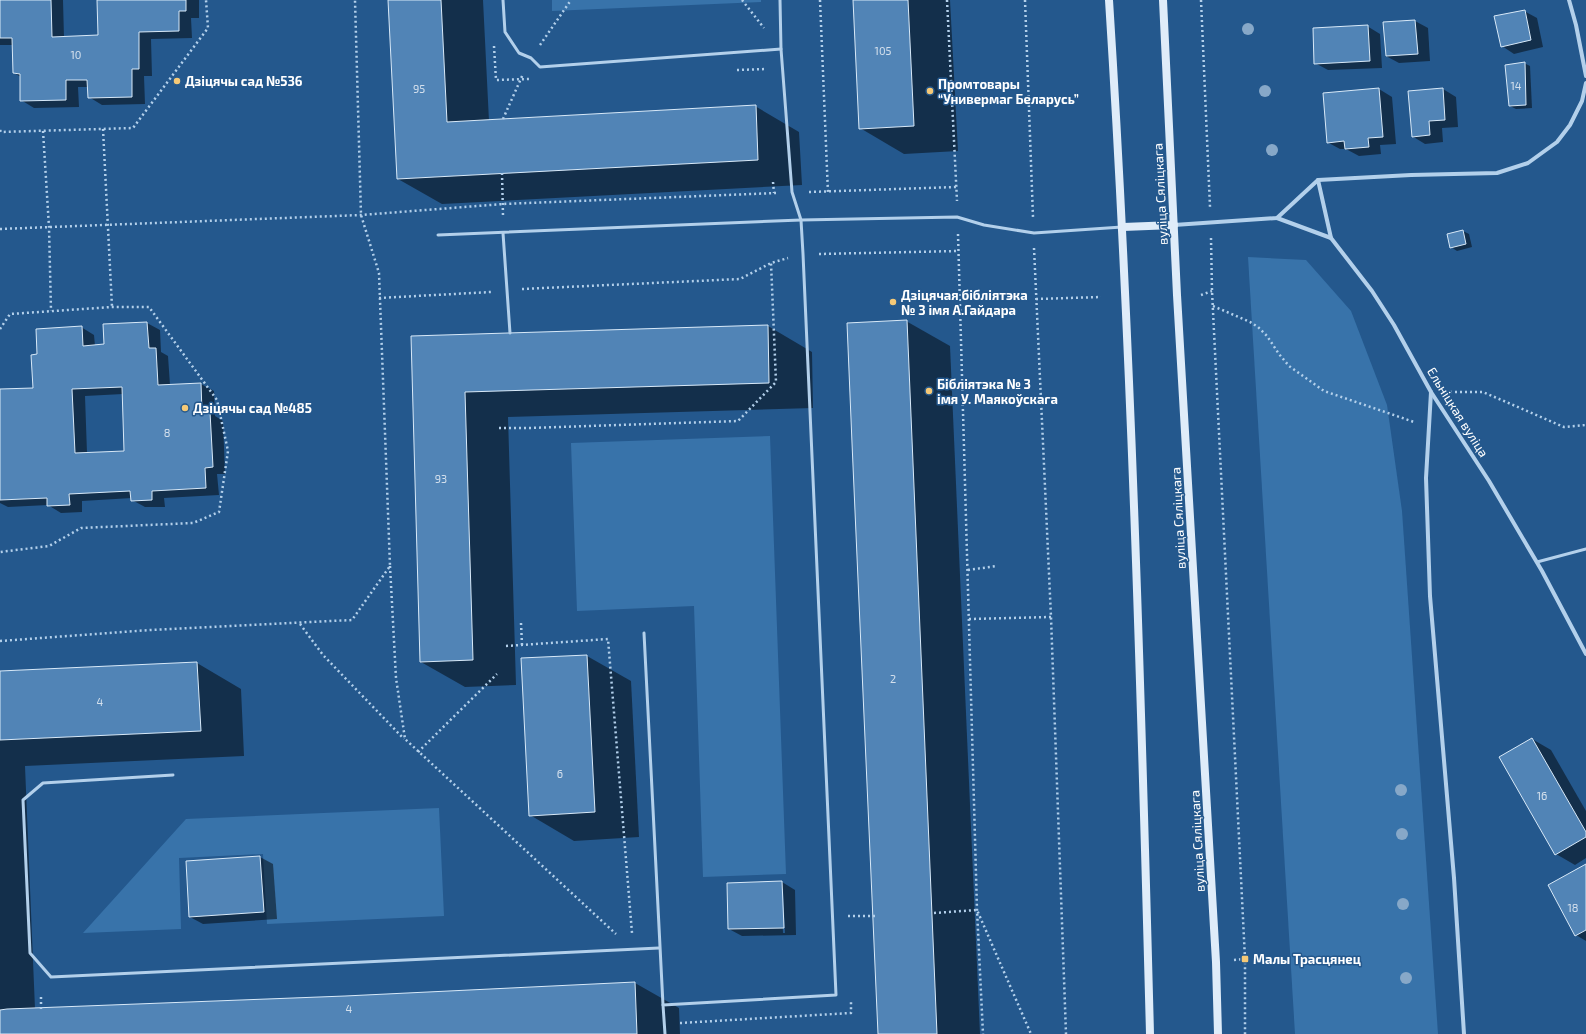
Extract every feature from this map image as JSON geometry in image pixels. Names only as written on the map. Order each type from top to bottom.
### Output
[{"type":"main road","points":[[1109,0],[1122,227],[1140,645],[1150,1034]]},
{"type":"main road","name":"вуліца Сяліцкага","points":[[1163,0],[1174,225],[1216,954],[1218,1034]]},
{"type":"main road","points":[[1122,227],[1174,225]]},
{"type":"street","points":[[1569,0],[1576,25],[1586,76]]},
{"type":"street","points":[[1277,218],[1318,180],[1410,175],[1497,173],[1528,163],[1557,142],[1570,125],[1582,100],[1586,83]]},
{"type":"street","points":[[1318,180],[1331,238]]},
{"type":"street","points":[[1174,225],[1277,218],[1331,238]]},
{"type":"street","name":"Ельніцкая вуліца","points":[[1331,238],[1372,291],[1394,325],[1432,392],[1489,481],[1537,562],[1586,654]]},
{"type":"street","points":[[1432,392],[1426,478],[1430,596],[1454,878],[1464,1034]]},
{"type":"lane","points":[[503,0],[505,32],[519,52],[531,58],[540,67],[781,49]]},
{"type":"lane","points":[[663,1005],[836,995],[801,220],[792,192],[781,49],[780,0]]},
{"type":"lane","points":[[438,235],[801,220],[957,217],[984,225],[1034,233],[1122,227]]},
{"type":"lane","points":[[503,233],[510,333]]},
{"type":"lane","points":[[1537,562],[1586,549]]},
{"type":"lane","points":[[644,633],[659,948],[665,1034]]},
{"type":"lane","points":[[173,775],[43,782],[23,800],[30,953],[51,977],[659,948]]},
{"type":"path","points":[[0,130],[1,132],[133,128],[208,28],[206,0]]},
{"type":"path","points":[[355,0],[361,215],[379,273],[390,566],[396,678],[405,739]]},
{"type":"path","points":[[503,119],[531,58],[571,0]]},
{"type":"path","points":[[742,0],[781,49]]},
{"type":"path","points":[[820,0],[828,193]]},
{"type":"path","points":[[947,0],[956,187],[977,910],[983,1034]]},
{"type":"path","points":[[1025,0],[1036,299],[1051,617],[1066,1034]]},
{"type":"path","points":[[1201,0],[1212,291],[1245,959],[1244,1034]]},
{"type":"path","points":[[736,70],[768,69]]},
{"type":"path","points":[[521,80],[537,79]]},
{"type":"path","points":[[103,129],[112,307]]},
{"type":"path","points":[[43,131],[49,227],[50,311]]},
{"type":"path","points":[[502,173],[503,233]]},
{"type":"path","points":[[773,178],[774,193]]},
{"type":"path","points":[[0,229],[361,215],[503,204],[956,187]]},
{"type":"path","points":[[814,254],[958,251]]},
{"type":"path","points":[[379,298],[508,290],[740,279],[771,263],[776,382],[738,421],[499,428]]},
{"type":"path","points":[[1201,295],[1212,291]]},
{"type":"path","points":[[1036,299],[1101,297]]},
{"type":"path","points":[[1213,306],[1250,322],[1268,336],[1279,354],[1289,366],[1324,391],[1429,427]]},
{"type":"path","points":[[0,329],[10,314],[112,307],[148,307],[217,400],[228,451],[219,512],[193,523],[81,528],[49,546],[0,552]]},
{"type":"path","points":[[1432,392],[1483,392],[1564,427],[1586,425]]},
{"type":"path","points":[[0,641],[150,630],[352,620],[390,566]]},
{"type":"path","points":[[968,570],[997,566]]},
{"type":"path","points":[[969,619],[1051,617]]},
{"type":"path","points":[[300,623],[323,655],[418,752],[633,950]]},
{"type":"path","points":[[521,623],[522,645]]},
{"type":"path","points":[[506,646],[608,639],[633,950]]},
{"type":"path","points":[[418,752],[497,674]]},
{"type":"path","points":[[934,913],[977,910]]},
{"type":"path","points":[[977,910],[1031,1034]]},
{"type":"path","points":[[847,916],[875,916]]},
{"type":"path","points":[[41,997],[41,1009]]},
{"type":"shaded area","points":[[552,0],[761,0],[761,2],[552,11]]},
{"type":"shaded area","points":[[1248,257],[1306,260],[1351,311],[1387,405],[1402,511],[1438,1034],[1295,1034]]},
{"type":"shaded area","points":[[770,436],[786,874],[703,877],[694,606],[577,611],[571,443]]},
{"type":"shaded area","points":[[439,808],[444,916],[267,924],[263,854],[179,858],[181,929],[83,933],[186,819]]},
{"type":"building","points":[[0,0],[51,0],[52,37],[98,35],[97,0],[186,0],[186,11],[179,11],[179,31],[139,32],[139,69],[132,69],[132,97],[88,98],[87,80],[66,80],[66,100],[20,101],[20,74],[13,73],[12,38],[0,38]]},
{"type":"building","points":[[388,0],[441,0],[447,122],[756,105],[758,160],[397,179]]},
{"type":"building","points":[[853,0],[908,0],[914,126],[859,129]]},
{"type":"building","points":[[1525,10],[1531,40],[1501,47],[1494,16]]},
{"type":"building","points":[[1415,20],[1418,54],[1386,56],[1383,22]]},
{"type":"building","points":[[1368,25],[1370,61],[1314,64],[1313,28]]},
{"type":"building","points":[[1525,62],[1526,105],[1509,106],[1505,65]]},
{"type":"building","points":[[1379,88],[1383,137],[1368,138],[1369,147],[1345,149],[1344,141],[1327,143],[1323,93]]},
{"type":"building","points":[[1443,88],[1445,120],[1429,121],[1430,135],[1412,137],[1408,91]]},
{"type":"building","points":[[1463,230],[1466,244],[1450,248],[1447,234]]},
{"type":"building","points":[[907,320],[937,1034],[878,1034],[852,443],[847,323]]},
{"type":"building","points":[[147,322],[149,348],[156,348],[158,385],[201,383],[202,413],[210,412],[213,467],[205,468],[206,488],[152,491],[152,500],[131,501],[130,491],[69,494],[70,505],[47,506],[47,498],[0,500],[0,389],[33,388],[31,355],[37,354],[36,329],[82,326],[83,346],[104,344],[103,324]],"holes":[[[122,387],[124,451],[75,453],[72,389]]]},
{"type":"building","points":[[768,325],[769,383],[465,392],[473,660],[420,662],[411,336]]},
{"type":"building","points":[[587,655],[595,812],[529,816],[521,658]]},
{"type":"building","points":[[197,662],[201,731],[0,740],[0,671]]},
{"type":"building","points":[[1532,738],[1586,832],[1586,837],[1555,855],[1499,757]]},
{"type":"building","points":[[260,856],[264,912],[189,917],[186,861]]},
{"type":"building","points":[[1586,864],[1586,930],[1575,936],[1548,885]]},
{"type":"building","points":[[782,881],[784,928],[728,929],[727,883]]},
{"type":"building","points":[[635,982],[637,1034],[0,1034],[0,1010],[7,1009],[345,996]]},
{"type":"place","name":"Дзіцячы сад №536","points":[[177,81]]},
{"type":"place","name":"Промтовары “Универмаг Беларусь”","points":[[930,91]]},
{"type":"place","name":"Дзіцячая бібліятэка № 3 імя А.Гайдара","points":[[893,302]]},
{"type":"place","name":"Бібліятэка № 3 імя У. Маякоўскага","points":[[929,391]]},
{"type":"place","name":"Дзіцячы сад №485","points":[[185,408]]},
{"type":"place","name":"Малы Трасцянец","points":[[1245,959]]}]
